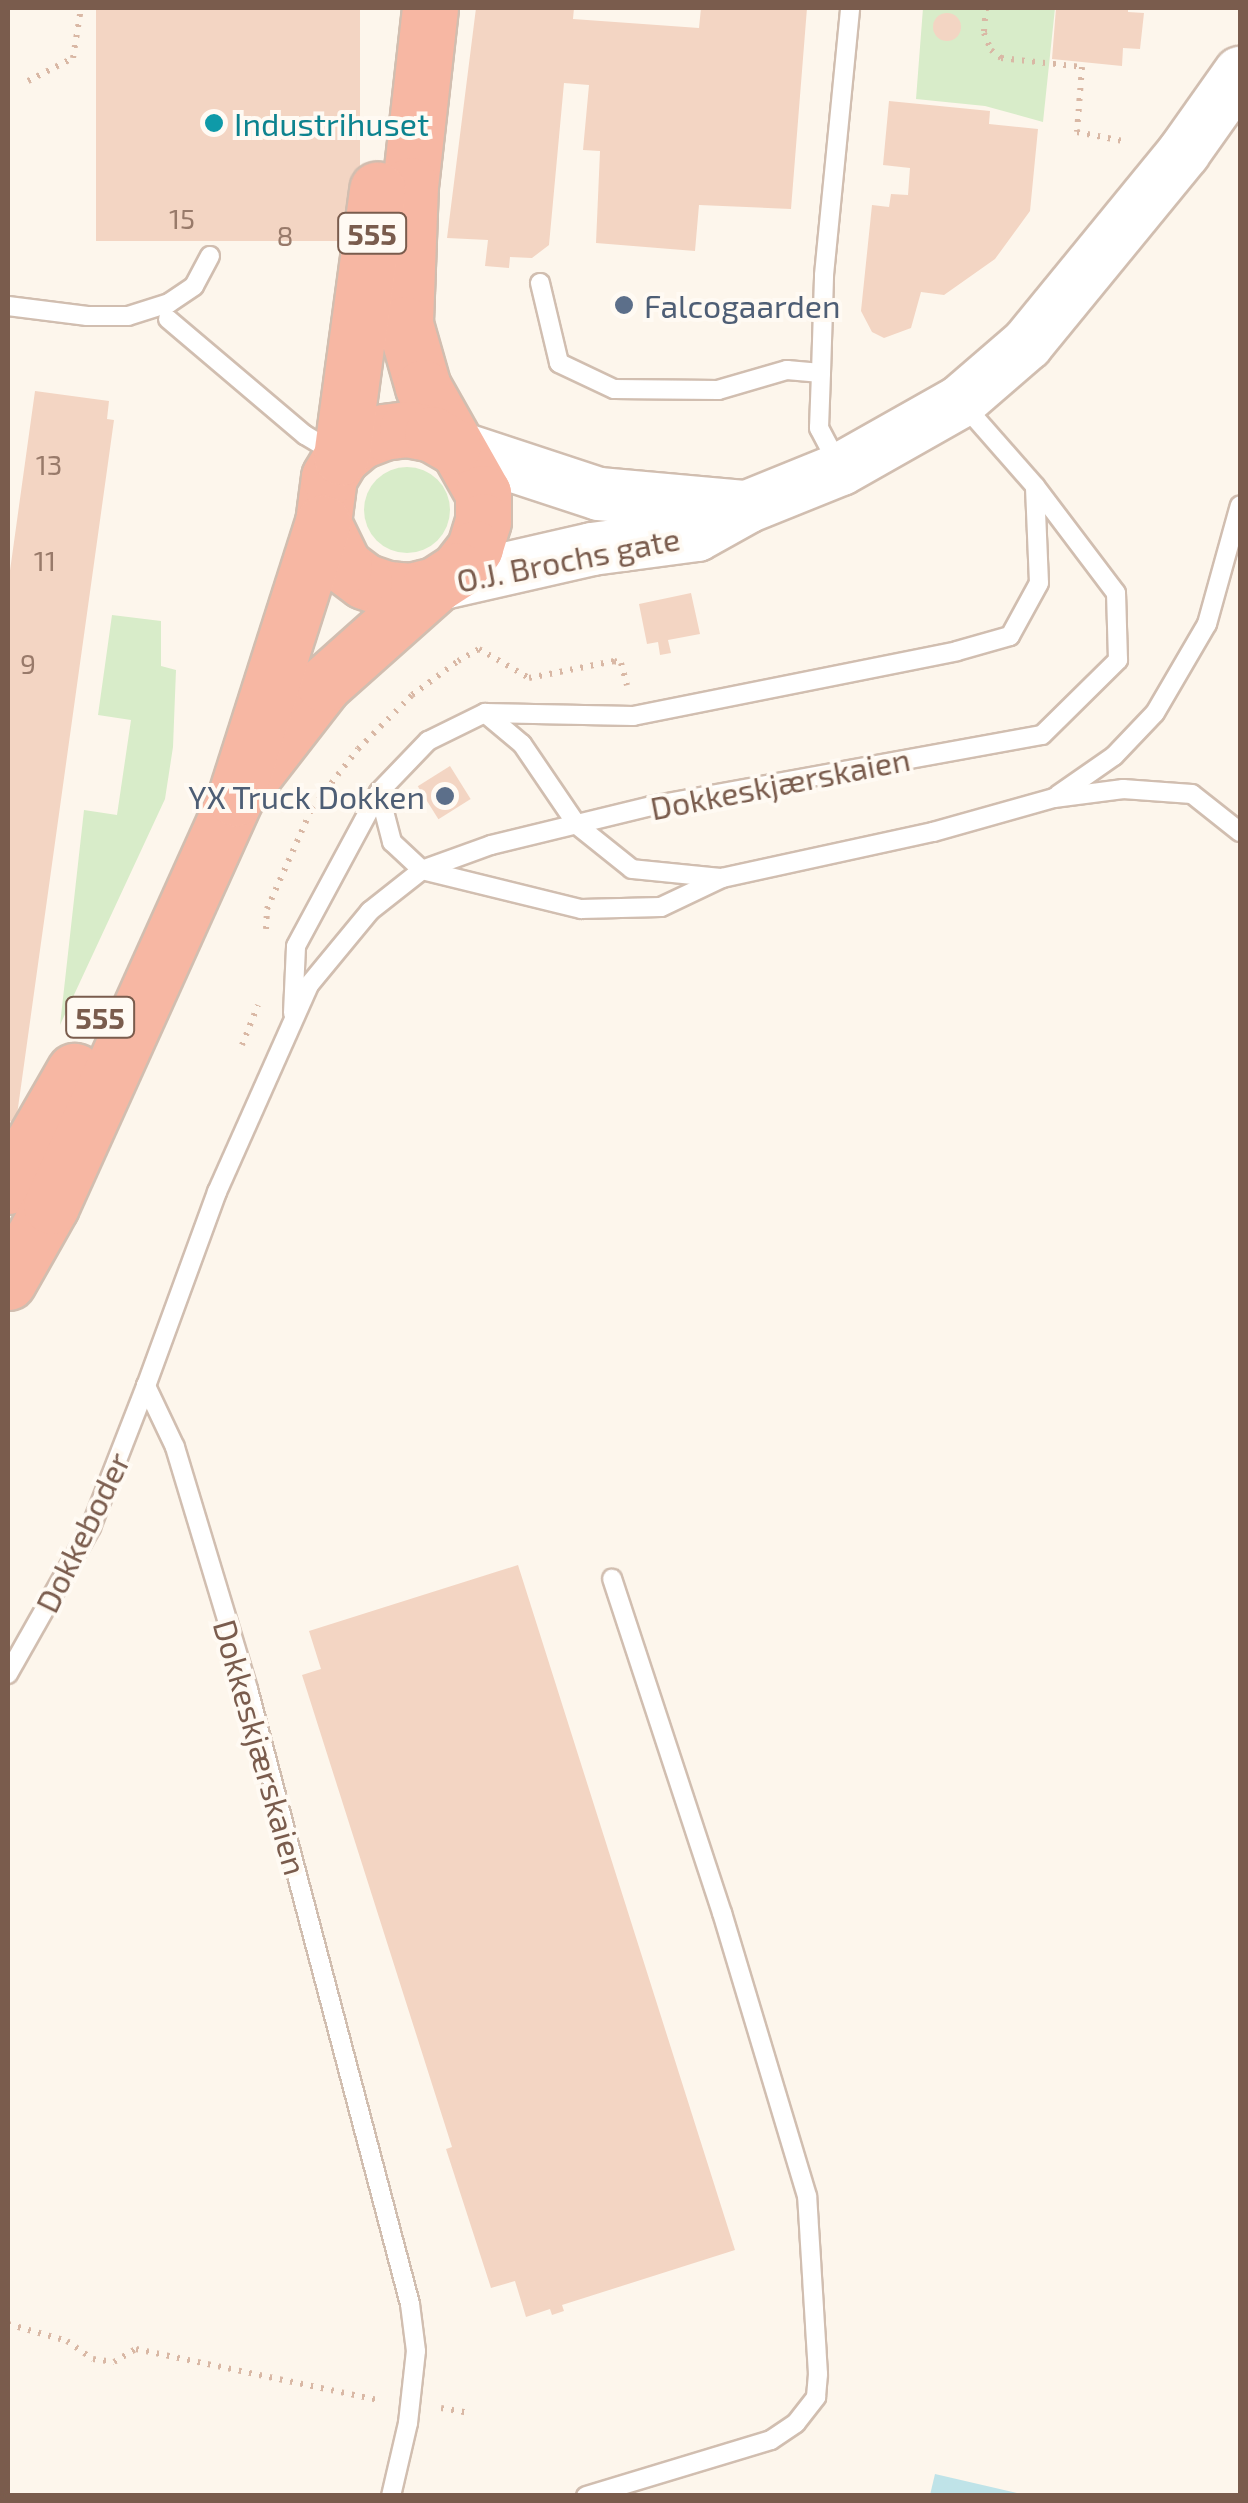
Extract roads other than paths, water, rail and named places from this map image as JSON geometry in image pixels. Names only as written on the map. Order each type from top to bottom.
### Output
[{"type":"highway","name":"555","points":[[323,522],[323,499],[341,458],[353,396],[399,8]]},
{"type":"highway","name":"555","points":[[430,8],[410,186],[405,324],[423,386],[453,446],[472,467],[482,492],[484,521],[475,548],[458,570],[435,584]]},
{"type":"highway","points":[[341,458],[360,441],[407,429],[432,434],[453,446]]},
{"type":"highway","points":[[323,522],[344,566],[364,581],[411,591],[435,584]]},
{"type":"highway","name":"O.J. Brochs gate","points":[[8,1282],[51,1206],[236,798],[323,522]]},
{"type":"highway","name":"O.J. Brochs gate","points":[[236,798],[324,684],[435,584]]},
{"type":"highway","name":"O.J. Brochs gate","points":[[8,1186],[57,1105],[152,909],[207,861]]},
{"type":"highway","name":"O.J. Brochs gate","points":[[8,1230],[20,1219],[94,1106]]},
{"type":"main road","name":"O.J. Brochs gate","points":[[435,584],[592,549],[696,535],[747,507],[841,468],[961,401],[1027,344],[1184,152],[1240,73]]},
{"type":"main road","name":"O.J. Brochs gate","points":[[453,446],[599,494],[747,507]]},
{"type":"lane","points":[[841,468],[819,428],[820,372],[824,275],[850,8]]},
{"type":"lane","points":[[8,306],[128,316],[169,304],[194,286],[210,256]]},
{"type":"lane","points":[[540,283],[558,363],[614,389],[718,390],[787,370],[820,372]]},
{"type":"lane","points":[[168,319],[305,436],[341,458]]},
{"type":"lane","name":"Dokkeskjærskaien","points":[[392,2496],[416,2351],[410,2304],[248,1689],[175,1447],[146,1386],[218,1192],[270,1066],[309,985],[370,911],[422,870],[491,845],[651,806],[1042,735],[1118,660],[1116,594],[1035,486],[961,401]]},
{"type":"lane","name":"Dokkeskjærskaien","points":[[293,1024],[296,946],[379,792],[428,741],[485,713],[633,716],[957,651],[1010,636],[1038,583],[1035,486]]},
{"type":"lane","points":[[1054,798],[1114,756],[1156,713],[1207,624],[1240,504]]},
{"type":"lane","points":[[485,713],[522,744],[577,825],[632,869],[722,878]]},
{"type":"lane","points":[[379,792],[392,842],[422,870],[581,909],[661,907],[722,878],[933,832],[1054,798],[1122,790],[1192,794],[1240,832]]},
{"type":"lane","name":"Dokkeboder","points":[[8,1674],[90,1528],[146,1386]]},
{"type":"lane","points":[[586,2496],[771,2440],[796,2423],[816,2397],[818,2374],[807,2196],[722,1913],[612,1580]]},
{"type":"water","points":[[935,2474],[1025,2495],[930,2495]]},
{"type":"place","name":"Industrihuset","points":[[214,123]]},
{"type":"place","name":"Falcogaarden","points":[[624,305]]},
{"type":"place","name":"YX Truck Dokken","points":[[445,796]]}]
